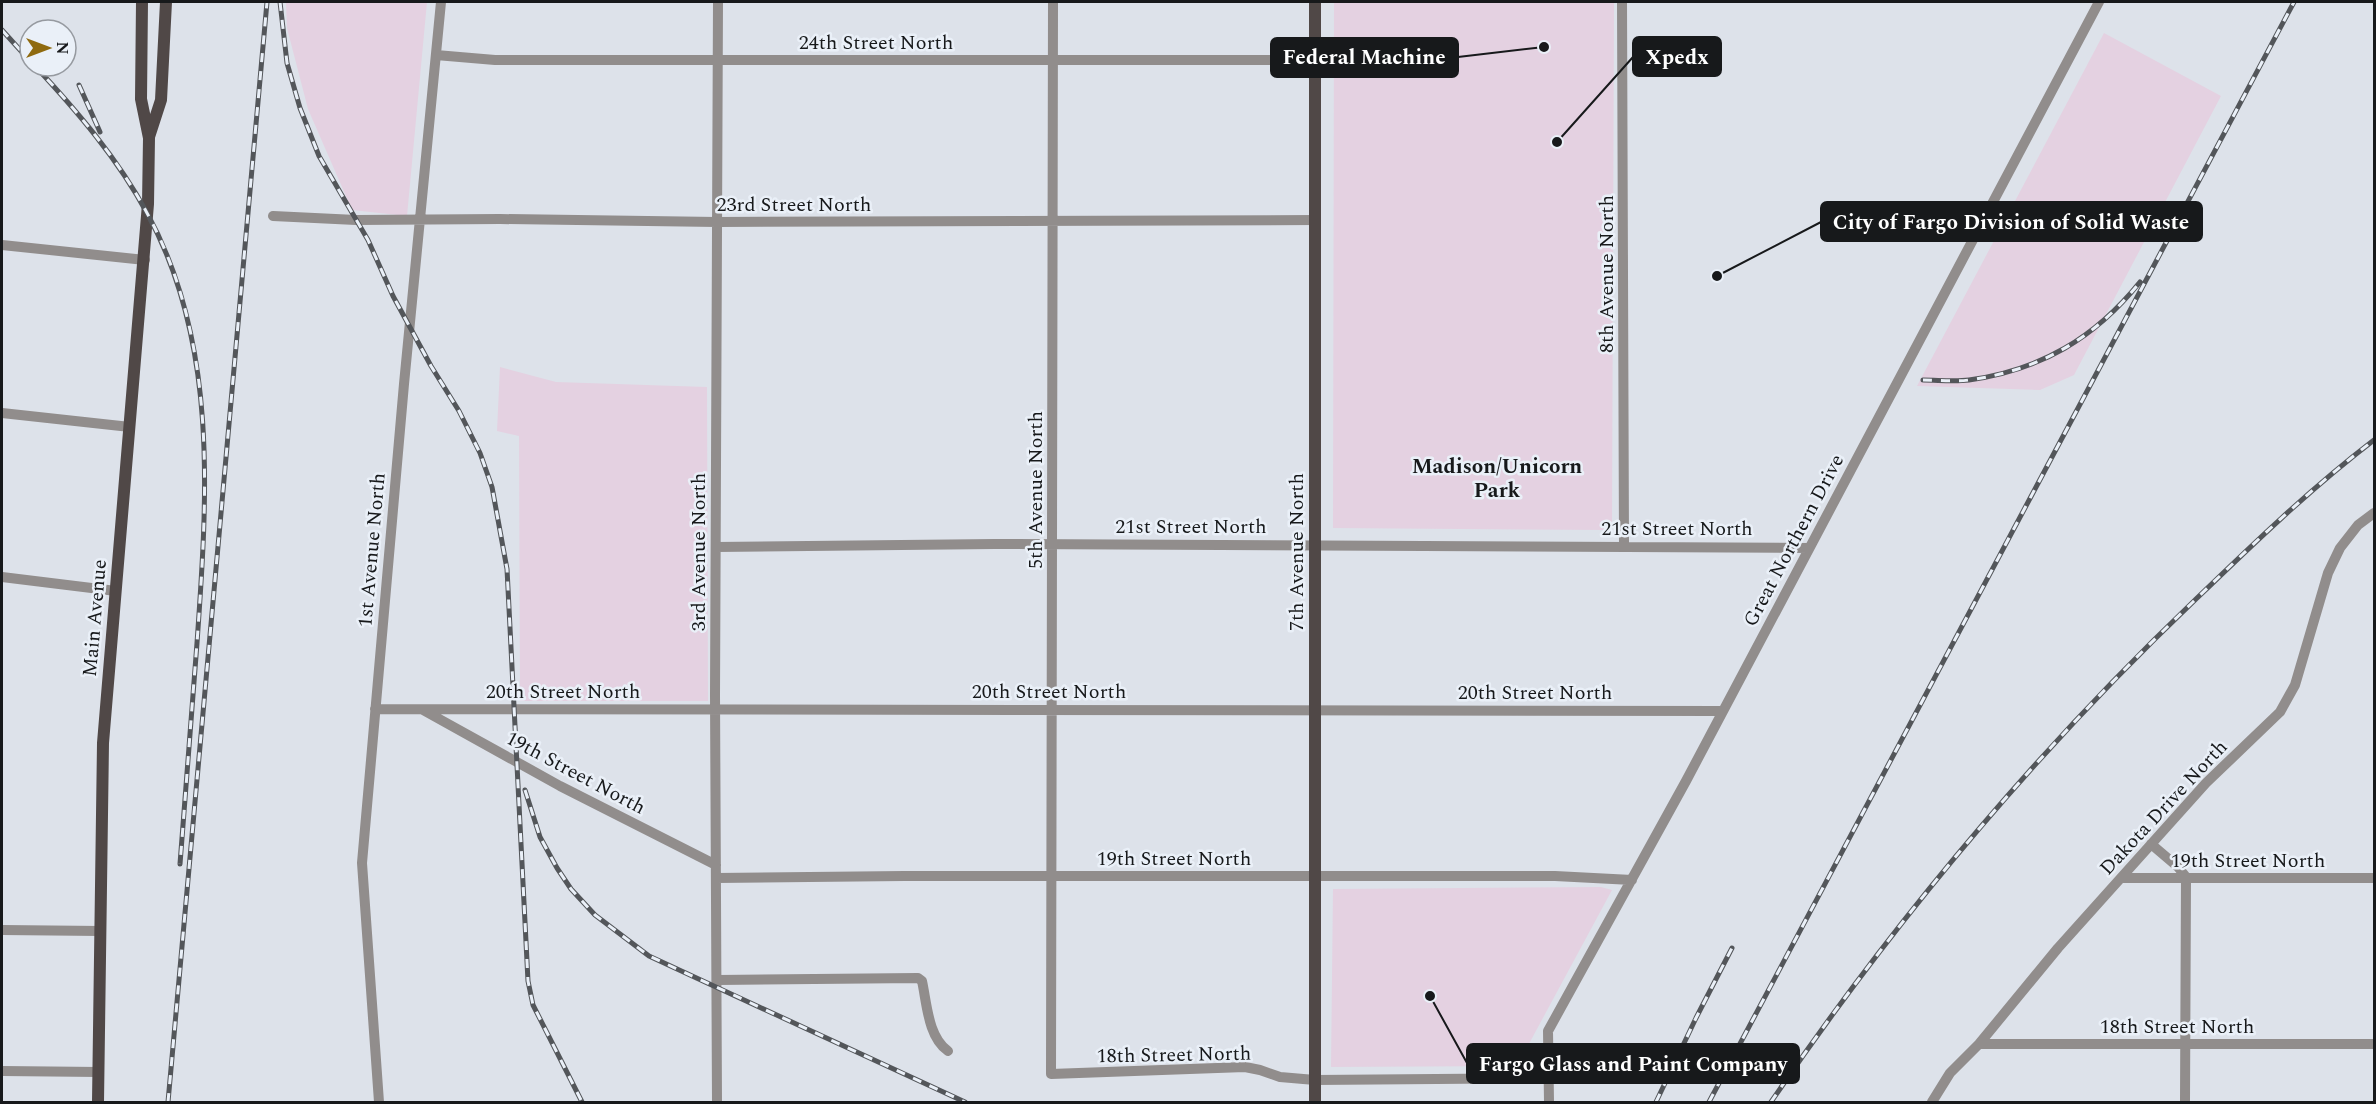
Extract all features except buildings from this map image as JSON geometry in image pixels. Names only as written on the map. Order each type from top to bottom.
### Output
[{"type":"main road","name":"Main Avenue","points":[[98,1102],[103,743],[145,260],[149,138],[141,99],[142,2]]},
{"type":"main road","name":"Main Avenue","points":[[149,138],[161,100],[166,2]]},
{"type":"main road","name":"7th Avenue North","points":[[1316,2],[1316,1102]]},
{"type":"street","name":"1st Avenue North","points":[[379,1102],[362,862],[441,2]]},
{"type":"street","name":"3rd Avenue North","points":[[717,1102],[715,709],[718,2]]},
{"type":"street","name":"5th Avenue North","points":[[1051,1074],[1053,2]]},
{"type":"street","name":"8th Avenue North","points":[[1622,2],[1624,546]]},
{"type":"street","name":"Great Northern Drive","points":[[1549,1102],[1548,1031],[1723,711],[2099,2]]},
{"type":"street","name":"24th Street North","points":[[436,55],[495,60],[1316,60]]},
{"type":"street","name":"23rd Street North","points":[[273,216],[356,220],[717,222],[1316,220]]},
{"type":"street","points":[[2,245],[145,260]]},
{"type":"street","points":[[2,413],[130,427]]},
{"type":"street","name":"Dakota Drive North","points":[[1932,1102],[1950,1073],[1979,1044],[2058,948],[2206,783],[2280,712],[2295,685],[2328,573],[2340,549],[2358,525],[2374,513]]},
{"type":"street","name":"21st Street North","points":[[716,547],[1316,544],[1809,548]]},
{"type":"street","points":[[2,577],[116,591]]},
{"type":"street","name":"20th Street North","points":[[375,709],[1723,711]]},
{"type":"street","name":"19th Street North","points":[[421,709],[560,786],[716,865]]},
{"type":"street","points":[[2151,844],[2186,877],[2185,1102]]},
{"type":"street","name":"19th Street North","points":[[716,878],[1555,876],[1632,880]]},
{"type":"street","name":"19th Street North","points":[[2122,878],[2374,878]]},
{"type":"street","points":[[2,930],[101,931]]},
{"type":"street","points":[[718,980],[918,978],[922,981],[934,1035],[939,1044],[948,1051]]},
{"type":"street","name":"18th Street North","points":[[1979,1044],[2374,1044]]},
{"type":"street","name":"18th Street North","points":[[1051,1074],[1245,1068],[1280,1077],[1315,1080],[1549,1078]]},
{"type":"street","points":[[2,1071],[99,1072]]},
{"type":"shaded area","points":[[286,2],[427,2],[407,216],[352,210],[308,109],[287,28]]},
{"type":"shaded area","points":[[1334,2],[1614,2],[1612,526],[1609,530],[1333,528]]},
{"type":"shaded area","points":[[2104,33],[2221,96],[2074,375],[2040,390],[1917,386]]},
{"type":"shaded area","points":[[500,367],[556,382],[707,387],[708,701],[520,701],[519,436],[497,431]]},
{"type":"shaded area","points":[[1601,887],[1612,890],[1517,1066],[1331,1067],[1333,889]]},
{"type":"railway","points":[[168,1102],[267,2]]},
{"type":"railway","points":[[280,2],[287,63],[300,108],[319,156],[368,240],[393,296],[431,366],[459,411],[480,453],[492,487],[507,569],[528,981],[533,1005],[582,1102]]},
{"type":"railway","points":[[1709,1102],[2294,2]]},
{"type":"railway","points":[[2,30],[18,48]]},
{"type":"railway","points":[[46,78],[96,136],[136,193],[147,213],[170,263],[187,315],[197,369],[203,424],[204,534],[180,864]]},
{"type":"railway","points":[[79,85],[100,132]]},
{"type":"railway","points":[[1923,380],[1969,380],[2020,368],[2043,359],[2065,348],[2104,320],[2140,282]]},
{"type":"railway","points":[[1771,1102],[1818,1035],[1917,904],[2023,778],[2136,658],[2216,579],[2304,498],[2374,440]]},
{"type":"railway","points":[[525,790],[540,837],[571,889],[595,915],[649,956],[965,1102]]},
{"type":"railway","points":[[1656,1102],[1732,948]]},
{"type":"place","name":"Federal Machine","points":[[1544,47]]},
{"type":"place","name":"Xpedx","points":[[1557,142]]},
{"type":"place","name":"City of Fargo Division of Solid Waste","points":[[1717,276]]},
{"type":"place","name":"Fargo Glass and Paint Company","points":[[1430,996]]},
{"type":"district","name":"Madison/Unicorn Park","points":[[1497,478]]}]
